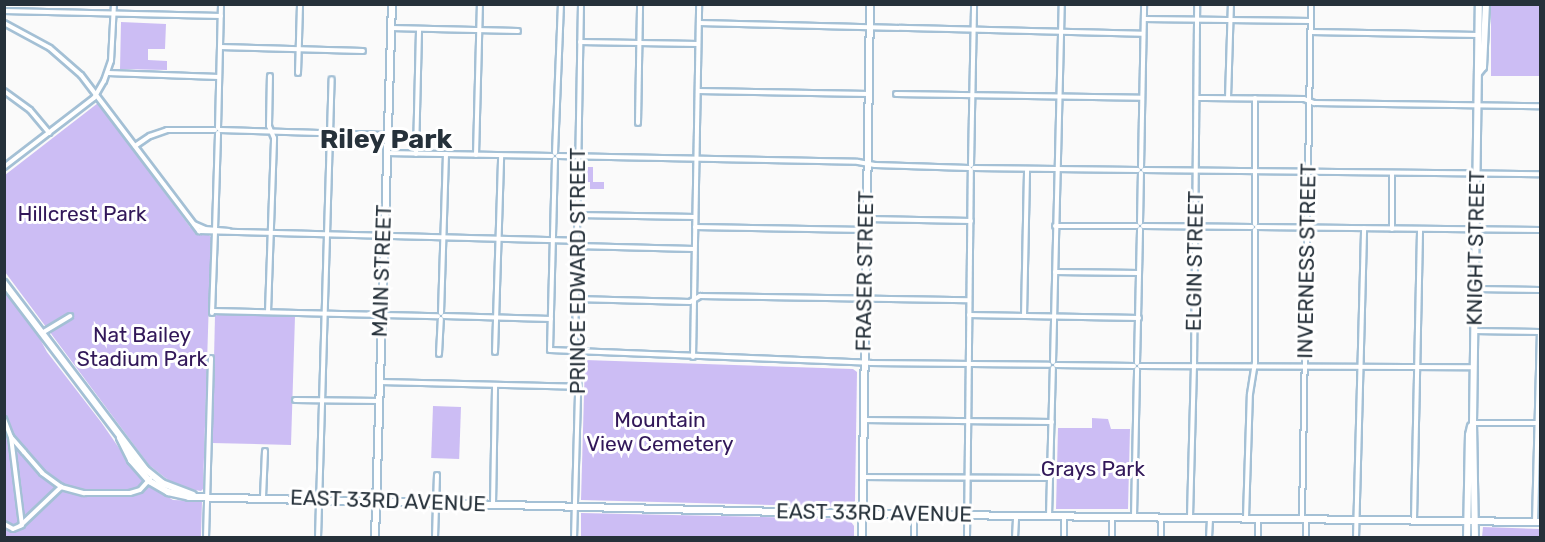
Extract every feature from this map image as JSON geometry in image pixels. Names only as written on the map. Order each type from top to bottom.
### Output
[{"type":"street","points":[[4,167],[86,106],[96,94],[108,73],[114,4]]},
{"type":"street","points":[[221,4],[212,312],[551,319]]},
{"type":"street","points":[[298,73],[300,4]]},
{"type":"street","name":"MAIN STREET","points":[[375,537],[386,135],[392,4]]},
{"type":"street","points":[[476,155],[480,4]]},
{"type":"street","points":[[561,4],[549,346],[553,351],[864,363],[1254,368],[1361,365],[1474,367]]},
{"type":"street","name":"PRINCE EDWARD STREET","points":[[574,537],[579,357],[575,299],[581,4]]},
{"type":"street","points":[[638,123],[640,4]]},
{"type":"street","points":[[693,357],[699,4]]},
{"type":"street","name":"FRASER STREET","points":[[862,537],[870,4]]},
{"type":"street","points":[[967,537],[974,4]]},
{"type":"street","points":[[1049,516],[1056,169],[1062,4]]},
{"type":"street","points":[[1134,516],[1144,4]]},
{"type":"street","name":"ELGIN STREET","points":[[1190,517],[1194,367],[1197,4]]},
{"type":"street","points":[[1228,98],[1231,4]]},
{"type":"street","name":"INVERNESS STREET","points":[[1306,537],[1304,518],[1305,366],[1311,4]]},
{"type":"street","name":"KNIGHT STREET","points":[[1475,537],[1473,423],[1479,4]]},
{"type":"street","name":"KNIGHT STREET","points":[[1479,72],[1483,67],[1486,4]]},
{"type":"street","points":[[4,11],[221,16]]},
{"type":"street","points":[[1144,19],[1311,21]]},
{"type":"street","points":[[4,23],[51,48],[70,63],[199,231],[499,238],[694,249]]},
{"type":"street","points":[[699,23],[1143,34]]},
{"type":"street","points":[[391,28],[518,32]]},
{"type":"street","points":[[416,154],[419,29]]},
{"type":"street","points":[[1311,32],[1478,35]]},
{"type":"street","points":[[580,42],[698,44]]},
{"type":"street","points":[[220,47],[363,51]]},
{"type":"street","points":[[108,73],[219,77]]},
{"type":"street","points":[[268,312],[274,138],[269,126],[270,76]]},
{"type":"street","points":[[318,537],[332,79]]},
{"type":"street","points":[[4,91],[30,110],[49,133]]},
{"type":"street","points":[[698,91],[869,94]]},
{"type":"street","points":[[896,94],[1142,98]]},
{"type":"street","points":[[1197,98],[1540,106]]},
{"type":"street","points":[[1246,518],[1250,394],[1254,368],[1255,99]]},
{"type":"street","points":[[135,146],[150,136],[167,130],[386,135]]},
{"type":"street","points":[[386,153],[697,159],[971,168],[1540,174]]},
{"type":"street","points":[[439,354],[446,154]]},
{"type":"street","points":[[495,352],[501,156]]},
{"type":"street","points":[[1024,316],[1027,169]]},
{"type":"street","points":[[1392,173],[1392,229]]},
{"type":"street","points":[[577,216],[695,217]]},
{"type":"street","points":[[866,219],[971,221]]},
{"type":"street","points":[[1055,226],[1540,230]]},
{"type":"street","points":[[695,227],[866,230]]},
{"type":"street","points":[[1356,537],[1364,228]]},
{"type":"street","points":[[1414,519],[1420,229]]},
{"type":"street","points":[[1055,272],[1139,273]]},
{"type":"street","points":[[4,283],[120,438],[131,460],[151,479],[140,490],[130,493],[84,493],[61,487],[34,465],[11,437]]},
{"type":"street","points":[[1475,289],[1540,290]]},
{"type":"street","points":[[575,299],[690,302],[699,296],[969,300]]},
{"type":"street","points":[[969,315],[1139,318]]},
{"type":"street","points":[[42,333],[70,316]]},
{"type":"street","points":[[1474,331],[1540,332],[1538,522]]},
{"type":"street","points":[[206,537],[211,358]]},
{"type":"street","points":[[379,382],[578,387]]},
{"type":"street","points":[[493,504],[495,385]]},
{"type":"street","points":[[295,400],[379,401]]},
{"type":"street","points":[[4,419],[11,437],[22,525]]},
{"type":"street","points":[[863,420],[1052,422]]},
{"type":"street","points":[[1473,423],[1539,423]]},
{"type":"street","name":"KNIGHT STREET","points":[[1467,537],[1469,435],[1473,423]]},
{"type":"street","points":[[263,497],[265,451]]},
{"type":"street","points":[[435,537],[437,475]]},
{"type":"street","points":[[862,477],[1050,478]]},
{"type":"street","name":"EAST 33RD AVENUE","points":[[151,479],[174,494],[320,499],[862,514],[1538,522]]},
{"type":"street","points":[[4,524],[13,529],[22,525],[61,487]]},
{"type":"street","points":[[914,537],[915,514]]},
{"type":"street","points":[[1015,537],[1016,516]]},
{"type":"street","points":[[1064,516],[1064,537]]},
{"type":"street","points":[[1112,537],[1113,516]]},
{"type":"street","points":[[1161,516],[1161,537]]},
{"type":"street","points":[[1209,537],[1210,517]]},
{"type":"street","points":[[1258,518],[1258,537]]},
{"type":"green space","points":[[1491,5],[1540,5],[1540,76],[1491,76]]},
{"type":"green space","points":[[121,22],[166,24],[165,49],[148,49],[148,60],[167,61],[167,70],[120,69]]},
{"type":"green space","points":[[98,103],[190,227],[200,235],[208,234],[211,237],[203,489],[201,491],[177,487],[149,465],[5,272],[5,175]]},
{"type":"green space","points":[[583,167],[593,167],[593,182],[604,182],[604,189],[590,189],[590,182],[583,182]]},
{"type":"green space","points":[[4,288],[34,328],[47,352],[101,422],[142,481],[173,500],[202,501],[201,537],[5,537]]},
{"type":"green space","points":[[218,314],[295,316],[291,445],[212,443],[215,316]]},
{"type":"green space","name":"Mountain View Cemetery","points":[[585,360],[853,369],[857,372],[855,501],[850,507],[581,500]]},
{"type":"green space","points":[[433,406],[461,407],[459,459],[431,458]]},
{"type":"green space","name":"Grays Park","points":[[1092,418],[1108,419],[1111,429],[1130,429],[1128,509],[1056,509],[1058,428],[1092,428]]},
{"type":"green space","name":"Mountain View Cemetery","points":[[581,513],[849,519],[854,526],[854,537],[581,537]]},
{"type":"green space","points":[[1483,527],[1540,529],[1540,537],[1482,537]]},
{"type":"district","name":"Riley Park","points":[[386,140]]},
{"type":"park label","name":"Hillcrest Park","points":[[82,214]]},
{"type":"park label","name":"Nat Bailey Stadium Park","points":[[142,347]]}]
